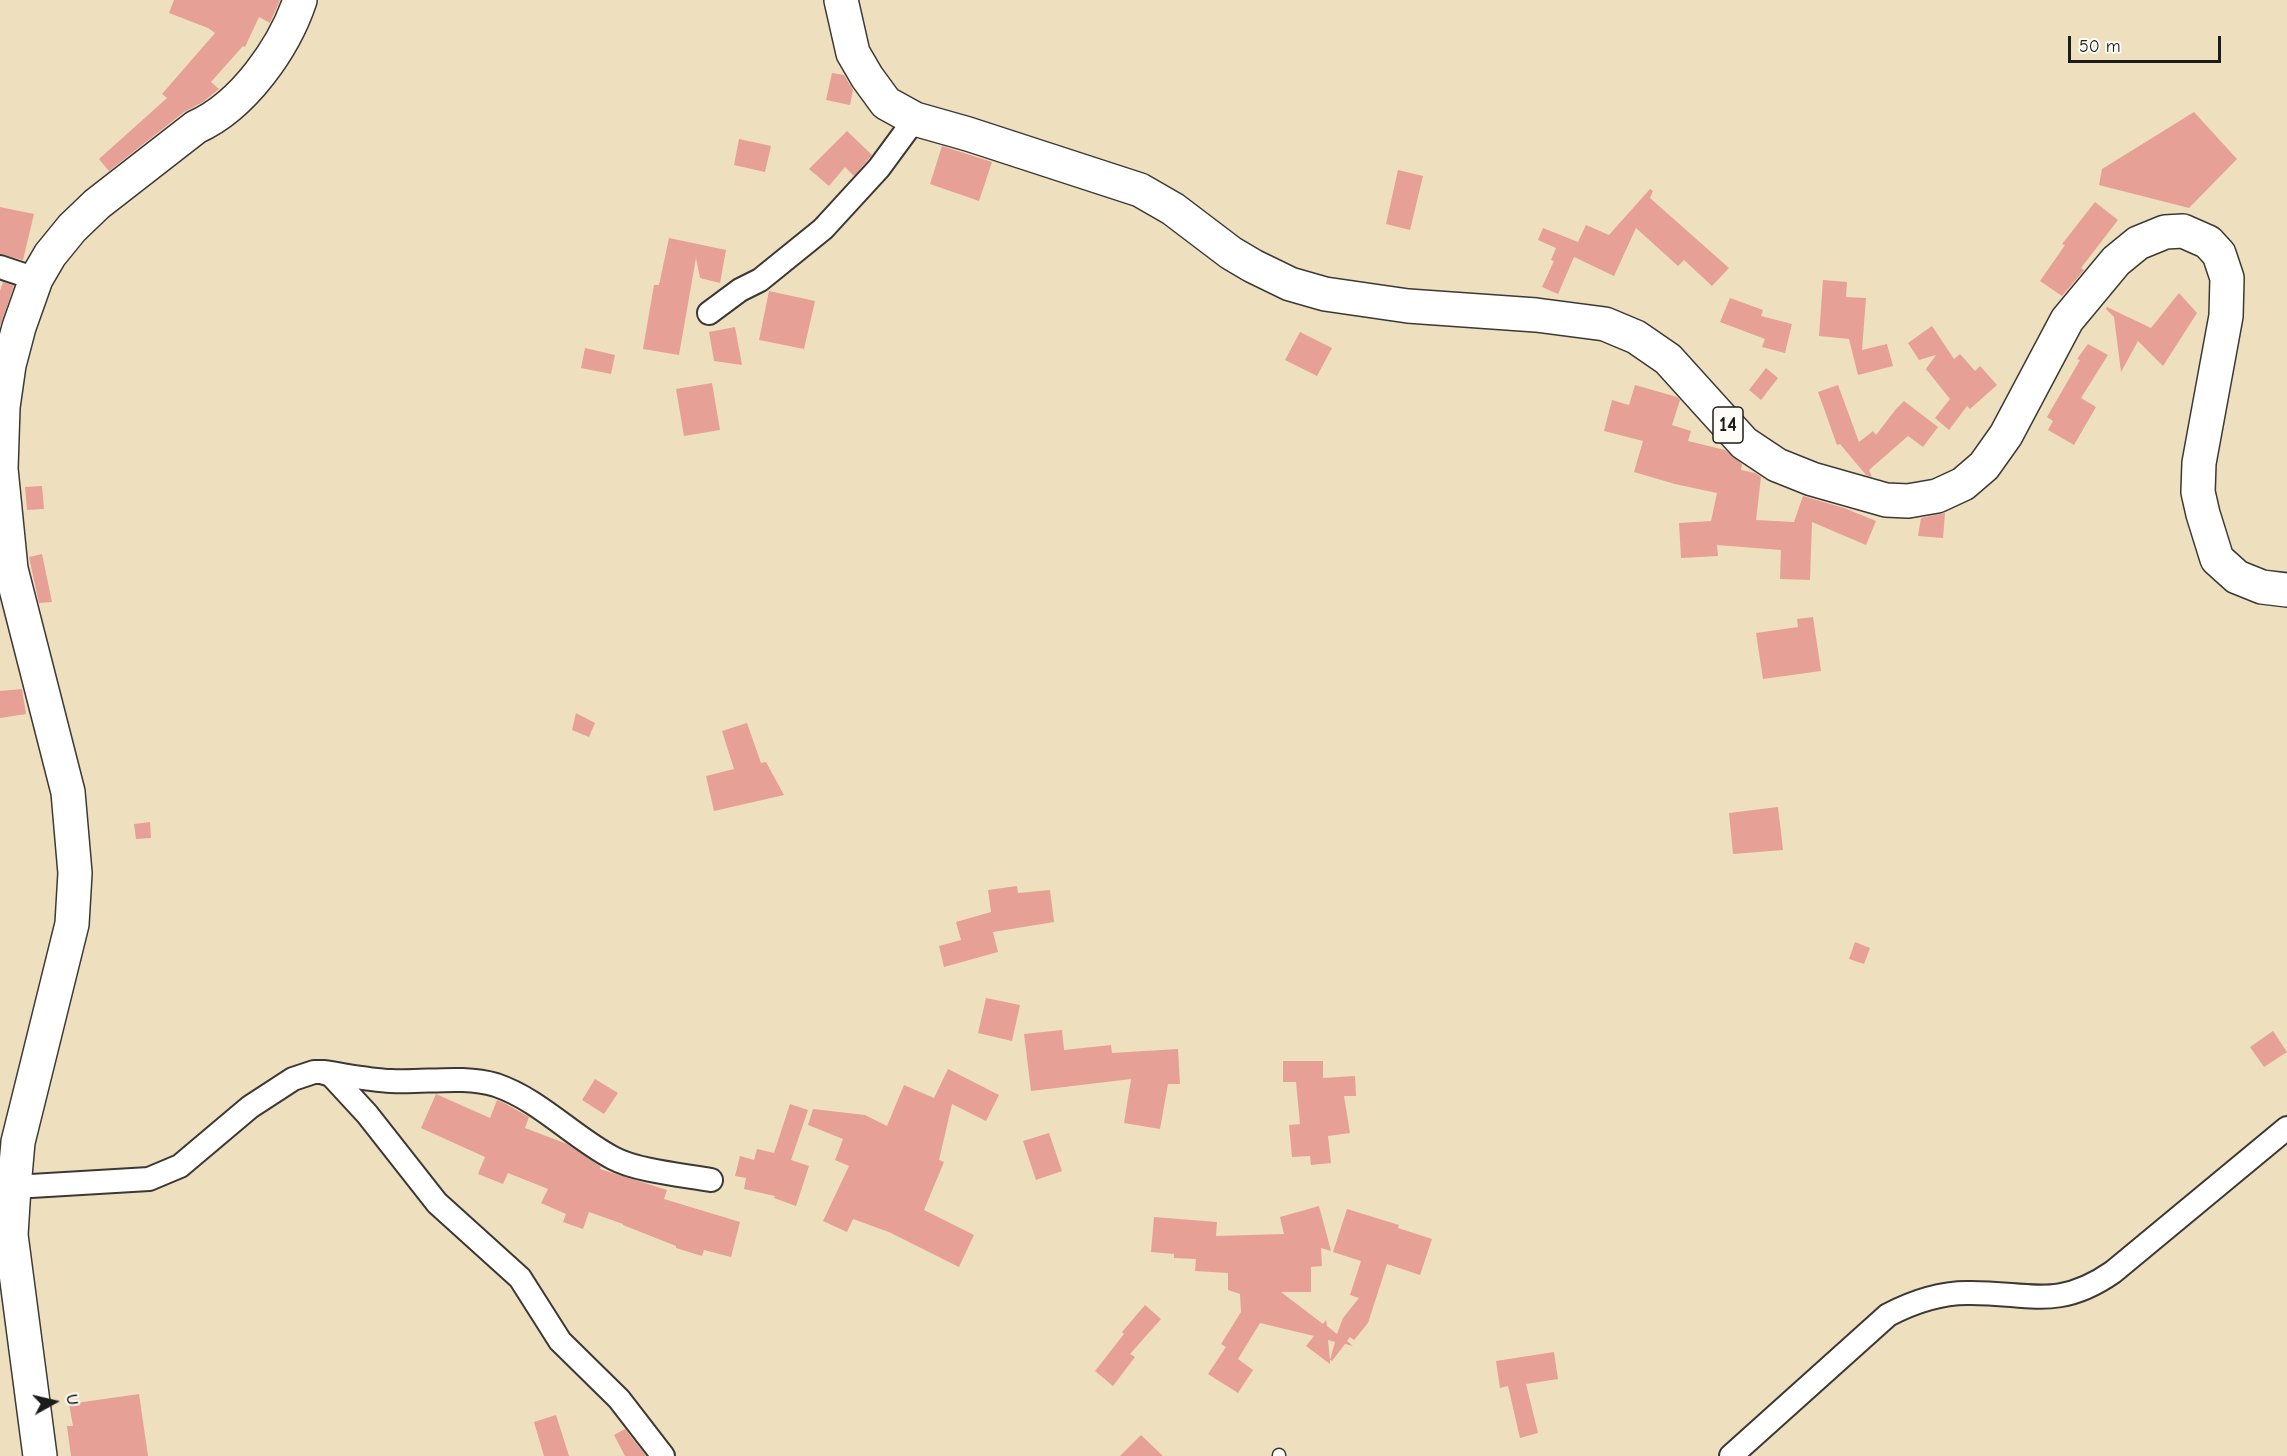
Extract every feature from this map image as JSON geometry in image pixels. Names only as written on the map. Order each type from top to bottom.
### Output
[{"type":"main road","points":[[40,1456],[11,1235],[18,1142],[72,924],[75,873],[68,792],[11,569],[1,469],[3,407],[9,365],[19,327],[36,279],[50,255],[72,228],[97,204],[196,127],[212,120],[249,85],[283,42],[300,0]]},
{"type":"main road","name":"14","points":[[842,0],[853,53],[867,77],[886,103],[915,119],[1140,190],[1173,209],[1231,253],[1290,284],[1325,294],[1408,306],[1536,315],[1605,324],[1636,337],[1668,359],[1744,442],[1777,465],[1886,500],[1908,501],[1937,496],[1963,484],[1984,466],[2006,435],[2067,320],[2116,261],[2138,243],[2165,232],[2183,231],[2208,242],[2219,254],[2228,278],[2226,316],[2199,463],[2198,492],[2203,514],[2217,559],[2237,577],[2262,587],[2287,590]]},
{"type":"street","points":[[709,312],[740,290],[760,280],[824,229],[879,168],[915,119]]},
{"type":"street","points":[[0,267],[36,279]]},
{"type":"street","points":[[14,1187],[149,1179],[167,1173],[191,1158],[264,1097],[293,1079],[321,1071],[390,1081],[456,1081],[493,1084],[527,1100],[614,1159],[711,1180]]},
{"type":"street","points":[[321,1071],[331,1075],[367,1114],[437,1203],[520,1278],[560,1341],[619,1399],[663,1456]]},
{"type":"street","points":[[1731,1456],[1888,1315],[1912,1303],[1936,1295],[1967,1293],[2050,1297],[2093,1286],[2287,1128]]},
{"type":"building","points":[[174,0],[280,0],[270,23],[259,17],[245,47],[243,46],[211,82],[219,89],[203,102],[184,112],[109,171],[99,159],[167,98],[162,94],[215,33],[169,13]]},
{"type":"building","points":[[832,73],[844,75],[853,90],[850,105],[826,100]]},
{"type":"building","points":[[2194,112],[2237,159],[2189,208],[2099,185],[2102,169]]},
{"type":"building","points":[[847,131],[872,155],[854,176],[845,167],[829,186],[809,169]]},
{"type":"building","points":[[739,139],[771,146],[765,172],[734,165]]},
{"type":"building","points":[[942,146],[992,162],[979,201],[930,184]]},
{"type":"building","points":[[1398,170],[1423,176],[1410,230],[1386,224]]},
{"type":"building","points":[[1650,189],[1653,191],[1650,198],[1729,268],[1712,286],[1684,260],[1678,266],[1636,228],[1614,276],[1574,257],[1558,294],[1542,287],[1554,261],[1551,260],[1556,248],[1538,240],[1543,228],[1578,242],[1586,225],[1609,235]]},
{"type":"building","points":[[2095,202],[2118,220],[2081,268],[2084,270],[2062,296],[2040,281],[2065,245],[2062,244]]},
{"type":"building","points":[[0,207],[34,214],[23,260],[0,254]]},
{"type":"building","points":[[669,238],[726,250],[720,283],[700,278],[696,258],[679,355],[643,349],[654,285],[659,285]]},
{"type":"building","points":[[1823,280],[1847,282],[1846,297],[1866,298],[1862,350],[1887,344],[1893,366],[1858,375],[1849,339],[1819,336]]},
{"type":"building","points":[[3,282],[14,286],[0,326],[0,291]]},
{"type":"building","points":[[769,291],[815,301],[804,349],[759,340]]},
{"type":"building","points":[[2179,293],[2197,313],[2163,366],[2138,341],[2121,372],[2114,317],[2106,309],[2107,307],[2151,328]]},
{"type":"building","points":[[1730,298],[1763,310],[1761,316],[1792,324],[1785,353],[1762,347],[1765,339],[1720,322]]},
{"type":"building","points":[[1932,326],[1954,359],[1960,354],[1975,371],[1980,366],[1997,385],[1970,409],[1967,406],[1949,430],[1935,418],[1950,399],[1926,369],[1936,355],[1919,360],[1908,343]]},
{"type":"building","points":[[735,327],[742,365],[714,361],[709,332]]},
{"type":"building","points":[[1300,332],[1332,348],[1317,376],[1285,360]]},
{"type":"building","points":[[2088,344],[2108,355],[2081,398],[2096,407],[2074,445],[2048,430],[2053,421],[2047,417],[2080,360],[2077,359]]},
{"type":"building","points":[[585,348],[615,355],[611,374],[581,368]]},
{"type":"building","points":[[1766,368],[1778,378],[1761,400],[1749,390]]},
{"type":"building","points":[[712,383],[720,430],[684,436],[676,389]]},
{"type":"building","points":[[1635,385],[1677,397],[1680,400],[1672,425],[1691,431],[1688,441],[1725,450],[1742,464],[1741,470],[1761,477],[1756,520],[1794,522],[1803,496],[1844,508],[1876,521],[1866,545],[1812,522],[1810,580],[1780,579],[1781,550],[1717,545],[1718,556],[1681,558],[1679,523],[1711,521],[1717,493],[1634,472],[1643,441],[1604,431],[1612,400],[1629,405]]},
{"type":"building","points":[[1838,385],[1859,442],[1873,431],[1876,435],[1904,401],[1938,427],[1923,447],[1908,436],[1869,470],[1872,477],[1866,475],[1840,444],[1837,445],[1818,392]]},
{"type":"building","points":[[42,486],[44,509],[27,510],[25,487]]},
{"type":"building","points":[[1945,513],[1943,538],[1918,536],[1921,518]]},
{"type":"building","points":[[42,554],[52,602],[39,603],[29,557]]},
{"type":"building","points":[[1813,617],[1821,671],[1763,679],[1756,633],[1798,627],[1797,619]]},
{"type":"building","points":[[22,689],[26,714],[0,718],[0,691]]},
{"type":"building","points":[[576,713],[595,723],[589,737],[572,730]]},
{"type":"building","points":[[747,723],[761,763],[766,762],[784,795],[714,811],[706,776],[734,769],[722,731]]},
{"type":"building","points":[[1778,807],[1783,850],[1733,854],[1729,813]]},
{"type":"building","points":[[150,822],[151,838],[136,839],[134,824]]},
{"type":"building","points":[[1017,886],[1018,893],[1050,890],[1054,922],[993,932],[998,952],[944,967],[939,946],[961,940],[956,922],[991,912],[988,890]]},
{"type":"building","points":[[1855,942],[1870,948],[1864,964],[1849,959]]},
{"type":"building","points":[[986,998],[1020,1005],[1012,1041],[978,1033]]},
{"type":"building","points":[[1062,1030],[1064,1050],[1111,1045],[1112,1053],[1178,1049],[1180,1084],[1168,1084],[1160,1129],[1124,1123],[1131,1079],[1031,1091],[1024,1034]]},
{"type":"building","points":[[2273,1031],[2287,1052],[2264,1067],[2250,1047]]},
{"type":"building","points":[[1283,1061],[1323,1061],[1323,1078],[1355,1076],[1356,1096],[1344,1096],[1350,1133],[1328,1136],[1331,1163],[1311,1165],[1310,1156],[1292,1157],[1289,1125],[1300,1124],[1296,1082],[1283,1082]]},
{"type":"building","points":[[948,1069],[999,1095],[986,1121],[952,1104],[939,1160],[944,1162],[924,1210],[974,1235],[959,1267],[889,1232],[853,1219],[847,1232],[823,1221],[849,1166],[835,1160],[843,1139],[808,1125],[813,1109],[865,1115],[887,1126],[904,1085],[934,1098]]},
{"type":"building","points":[[595,1079],[618,1093],[604,1114],[582,1100]]},
{"type":"building","points":[[436,1094],[490,1118],[497,1100],[529,1117],[525,1128],[567,1144],[601,1167],[600,1169],[667,1190],[664,1199],[740,1222],[731,1257],[704,1250],[702,1256],[676,1248],[676,1246],[623,1224],[589,1212],[583,1229],[563,1222],[566,1214],[541,1203],[548,1189],[508,1173],[503,1184],[478,1174],[485,1157],[421,1128]]},
{"type":"building","points":[[790,1104],[808,1110],[791,1160],[809,1166],[796,1206],[774,1198],[775,1196],[744,1189],[746,1178],[735,1176],[740,1156],[754,1160],[757,1149],[774,1153]]},
{"type":"building","points":[[1049,1133],[1062,1171],[1036,1180],[1023,1141]]},
{"type":"building","points":[[1319,1206],[1331,1251],[1321,1248],[1322,1266],[1311,1267],[1311,1292],[1281,1292],[1323,1324],[1326,1320],[1327,1326],[1337,1334],[1343,1318],[1359,1298],[1350,1295],[1361,1261],[1333,1252],[1347,1209],[1399,1225],[1398,1228],[1432,1239],[1420,1275],[1387,1264],[1368,1323],[1354,1340],[1350,1337],[1347,1341],[1353,1346],[1345,1344],[1332,1361],[1330,1360],[1330,1364],[1306,1346],[1314,1336],[1260,1323],[1238,1359],[1253,1370],[1238,1393],[1208,1374],[1226,1347],[1221,1344],[1241,1312],[1240,1294],[1228,1290],[1228,1273],[1195,1271],[1196,1259],[1174,1258],[1174,1254],[1151,1252],[1154,1217],[1217,1222],[1216,1236],[1284,1234],[1280,1217]],"holes":[[[1328,1340],[1335,1342],[1330,1360]]]},
{"type":"building","points":[[1145,1305],[1161,1319],[1130,1354],[1135,1357],[1113,1386],[1095,1371],[1124,1334],[1122,1332]]},
{"type":"building","points":[[1554,1352],[1558,1379],[1526,1384],[1538,1433],[1520,1438],[1508,1386],[1500,1388],[1496,1361]]},
{"type":"building","points":[[139,1394],[148,1456],[71,1456],[67,1426],[73,1426],[69,1404]]},
{"type":"building","points":[[556,1415],[569,1456],[544,1456],[534,1422]]},
{"type":"building","points":[[625,1429],[646,1456],[625,1456],[614,1435]]},
{"type":"building","points":[[1141,1435],[1163,1456],[1120,1456]]}]
